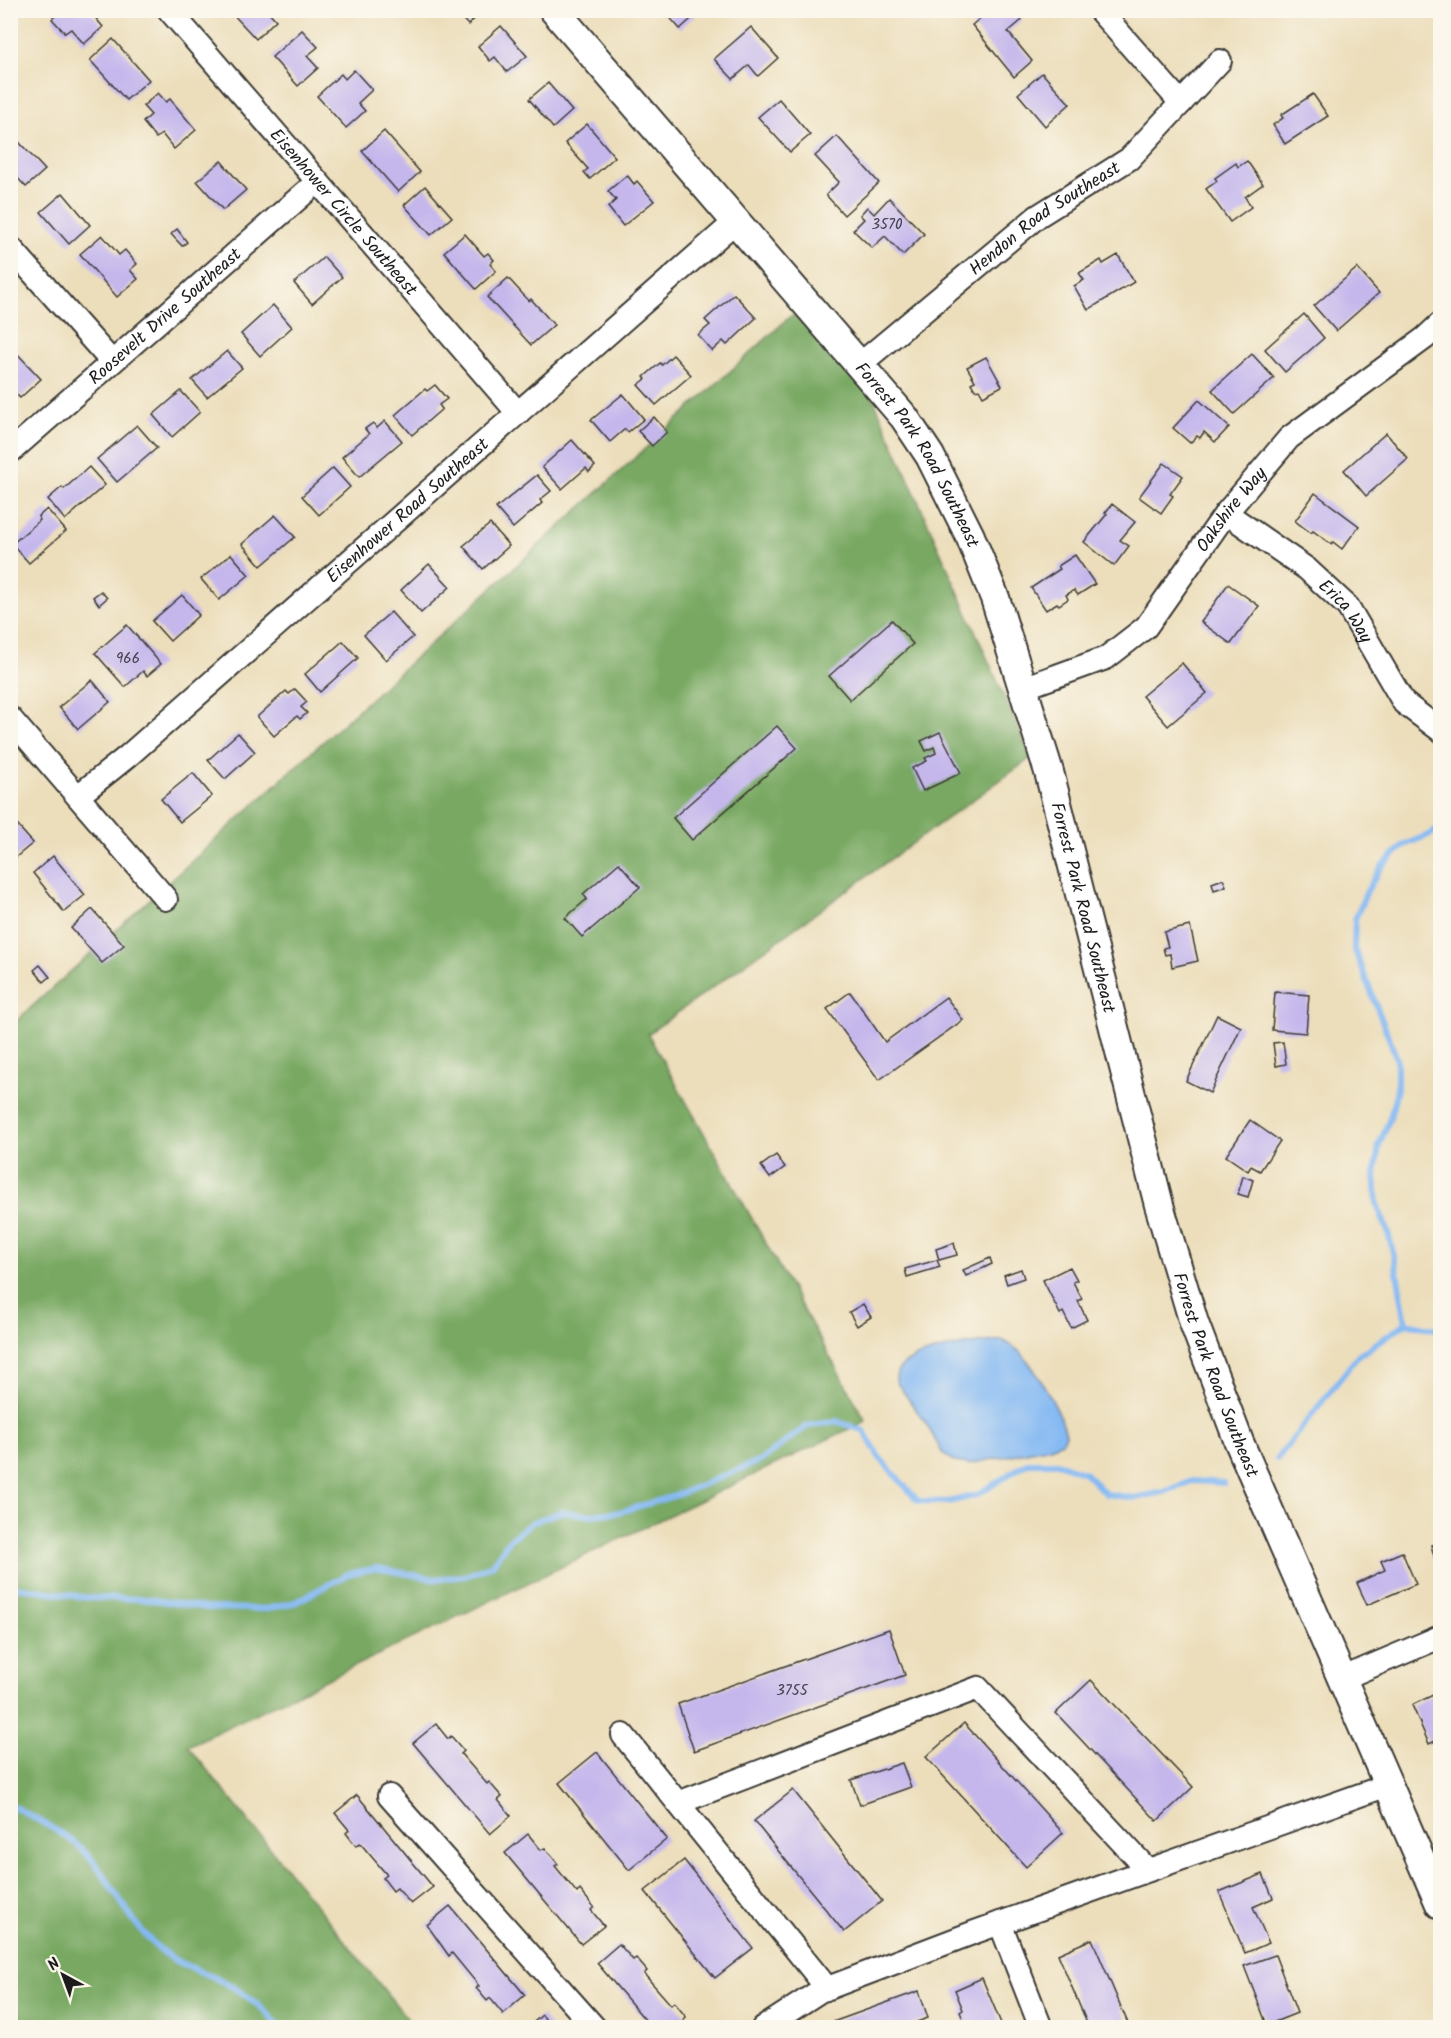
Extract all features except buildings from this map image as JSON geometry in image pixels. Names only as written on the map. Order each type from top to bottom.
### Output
[{"type":"street","name":"Eisenhower Circle Southeast","points":[[169,10],[518,413]]},
{"type":"street","name":"Forrest Park Road Southeast","points":[[554,10],[904,417],[930,456],[970,536],[995,598],[1048,772],[1159,1205],[1194,1323],[1239,1442],[1440,1904]]},
{"type":"street","points":[[1099,10],[1181,103]]},
{"type":"street","name":"Hendon Road Southeast","points":[[859,364],[1038,216],[1129,159],[1220,61]]},
{"type":"street","name":"Roosevelt Drive Southeast","points":[[10,452],[317,182]]},
{"type":"street","name":"Eisenhower Road Southeast","points":[[78,796],[128,756],[736,222]]},
{"type":"street","points":[[10,247],[112,362]]},
{"type":"street","name":"Oakshire Way","points":[[1023,688],[1106,658],[1146,627],[1226,513],[1289,438],[1425,338],[1440,324]]},
{"type":"street","name":"Erica Way","points":[[1226,513],[1307,569],[1348,607],[1404,703],[1440,730]]},
{"type":"street","points":[[10,718],[166,899]]},
{"type":"street","points":[[1341,1679],[1440,1637]]},
{"type":"street","points":[[678,1803],[978,1688],[1148,1870]]},
{"type":"street","points":[[623,1735],[828,1988]]},
{"type":"street","points":[[763,2028],[820,1991],[999,1923],[1388,1785]]},
{"type":"street","points":[[389,1796],[595,2028]]},
{"type":"street","points":[[999,1923],[1041,2028]]},
{"type":"green space","points":[[793,314],[866,382],[1031,758],[648,1034],[866,1421],[188,1746],[414,2027],[11,2027],[10,1018],[15,1022]]},
{"type":"water","points":[[1002,1340],[1022,1354],[1034,1371],[1054,1405],[1066,1435],[1062,1442],[1050,1447],[969,1464],[955,1462],[943,1454],[927,1425],[897,1383],[897,1372],[906,1363],[938,1350]]},
{"type":"waterway","points":[[1406,1323],[1388,1232],[1377,1204],[1375,1175],[1379,1145],[1390,1118],[1397,1089],[1397,1059],[1354,948],[1355,919],[1367,891],[1382,866],[1404,845],[1431,834],[1440,827]]},
{"type":"waterway","points":[[1406,1323],[1440,1330]]},
{"type":"waterway","points":[[1277,1459],[1358,1356],[1406,1323]]},
{"type":"waterway","points":[[10,1586],[89,1598],[148,1599],[207,1608],[267,1609],[296,1602],[348,1574],[377,1568],[435,1579],[465,1576],[492,1565],[509,1540],[533,1522],[561,1512],[590,1515],[620,1512],[677,1495],[760,1461],[807,1426],[836,1421],[864,1431],[879,1457],[918,1501],[948,1502],[977,1495],[1027,1463],[1057,1463],[1085,1473],[1106,1494],[1135,1498],[1164,1492],[1192,1481],[1224,1483]]},
{"type":"waterway","points":[[10,1804],[75,1843],[93,1861],[135,1922],[155,1945],[180,1963],[228,1984],[244,1994],[260,2006],[280,2028]]}]
